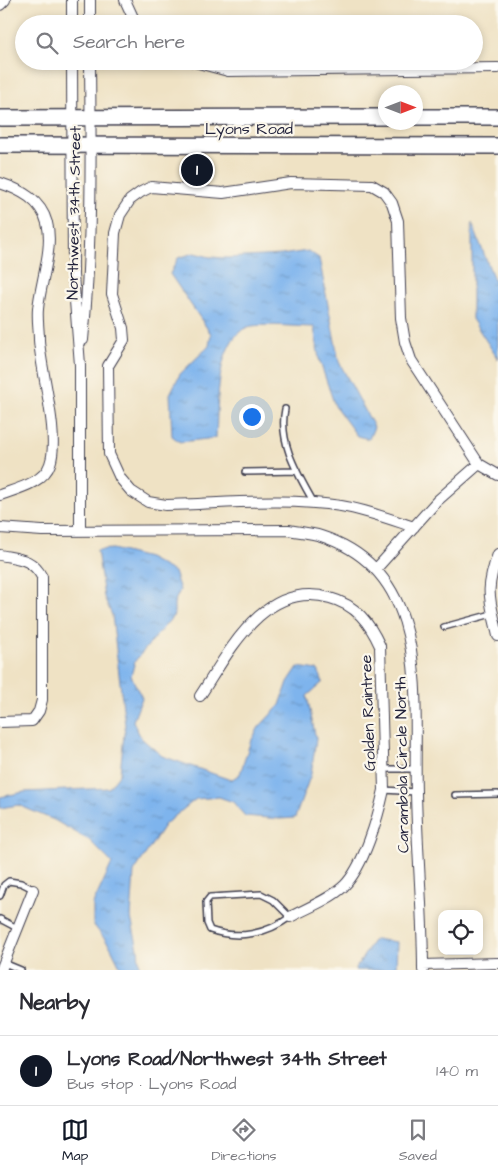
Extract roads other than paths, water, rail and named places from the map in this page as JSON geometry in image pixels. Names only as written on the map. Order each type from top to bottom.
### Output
[{"type":"main road","name":"Lyons Road","points":[[0,118],[378,117]]},
{"type":"main road","points":[[423,117],[498,117]]},
{"type":"main road","name":"Lyons Road","points":[[0,145],[498,146]]},
{"type":"street","points":[[0,5],[5,0]]},
{"type":"street","points":[[72,0],[72,15]]},
{"type":"street","points":[[90,0],[90,15]]},
{"type":"street","points":[[125,0],[132,15]]},
{"type":"street","points":[[483,68],[498,68]]},
{"type":"street","name":"Northwest 34th Street","points":[[72,70],[73,275],[80,365],[80,530]]},
{"type":"street","name":"Northwest 34th Street","points":[[80,365],[89,278],[92,144],[90,70]]},
{"type":"street","points":[[224,70],[318,70]]},
{"type":"street","points":[[0,183],[32,198],[41,209],[47,223],[48,243],[38,310],[40,352],[48,398],[52,450],[50,465],[43,476],[0,495]]},
{"type":"street","points":[[414,527],[371,513],[314,504],[166,505],[148,502],[131,491],[120,478],[109,454],[108,366],[124,340],[123,328],[112,294],[115,233],[120,215],[130,200],[151,187],[223,193],[291,183],[372,185],[384,192],[392,203],[398,221],[401,318],[405,342],[411,360],[479,464],[498,475]]},
{"type":"street","points":[[376,569],[437,501],[479,464]]},
{"type":"street","name":"Carambola Circle North","points":[[0,528],[288,530],[322,536],[348,548],[376,569],[401,607],[410,639],[415,678],[415,769],[423,967]]},
{"type":"street","points":[[498,554],[488,592],[498,636]]},
{"type":"street","points":[[0,555],[27,561],[36,566],[42,577],[42,700],[39,711],[32,720],[0,722]]},
{"type":"street","name":"Golden Raintree","points":[[200,696],[237,640],[250,624],[267,609],[283,600],[300,594],[322,595],[341,601],[357,610],[371,627],[380,646],[384,790],[366,845],[352,876],[343,887],[290,917]]},
{"type":"street","points":[[3,966],[33,890]]},
{"type":"street","points":[[423,967],[498,963]]},
{"type":"lane","points":[[285,409],[282,425],[284,440],[314,504]]},
{"type":"lane","points":[[245,472],[297,471]]},
{"type":"lane","points":[[444,626],[492,614]]},
{"type":"lane","points":[[384,769],[415,769]]},
{"type":"lane","name":"Golden Raintree","points":[[384,790],[416,792]]},
{"type":"lane","points":[[455,795],[498,794]]},
{"type":"lane","points":[[0,896],[4,885],[9,881],[20,883],[33,890]]},
{"type":"lane","name":"Golden Raintree","points":[[261,894],[273,900],[290,917],[265,932],[220,934],[210,930],[207,924],[206,902],[210,897],[220,895],[261,894]]},
{"type":"lane","points":[[0,919],[18,928]]},
{"type":"lane","points":[[3,966],[21,970]]},
{"type":"water","points":[[472,223],[498,290],[498,359],[472,319]]},
{"type":"water","points":[[308,251],[319,258],[339,362],[374,427],[369,439],[357,436],[335,406],[319,359],[314,327],[261,325],[248,327],[237,334],[229,346],[220,376],[216,438],[180,442],[172,436],[170,394],[180,374],[209,346],[211,334],[170,274],[178,258],[194,253],[210,257],[227,258],[281,255]]},
{"type":"water","points":[[113,549],[148,558],[174,572],[180,590],[174,603],[174,615],[135,661],[131,676],[142,698],[133,721],[141,738],[162,756],[231,780],[240,774],[250,743],[259,727],[280,705],[288,682],[298,667],[318,670],[323,682],[307,696],[316,739],[311,774],[295,818],[280,819],[245,816],[233,802],[219,797],[196,799],[165,824],[134,872],[131,918],[138,949],[140,970],[122,970],[110,946],[93,924],[93,904],[112,863],[89,840],[54,820],[18,805],[0,808],[0,797],[24,792],[109,788],[120,773],[125,725],[112,615],[104,597],[97,550]]},
{"type":"water","points":[[374,939],[397,942],[396,970],[355,970]]},
{"type":"place","name":"Lyons Road/Northwest 34th Street","points":[[197,170]]}]
